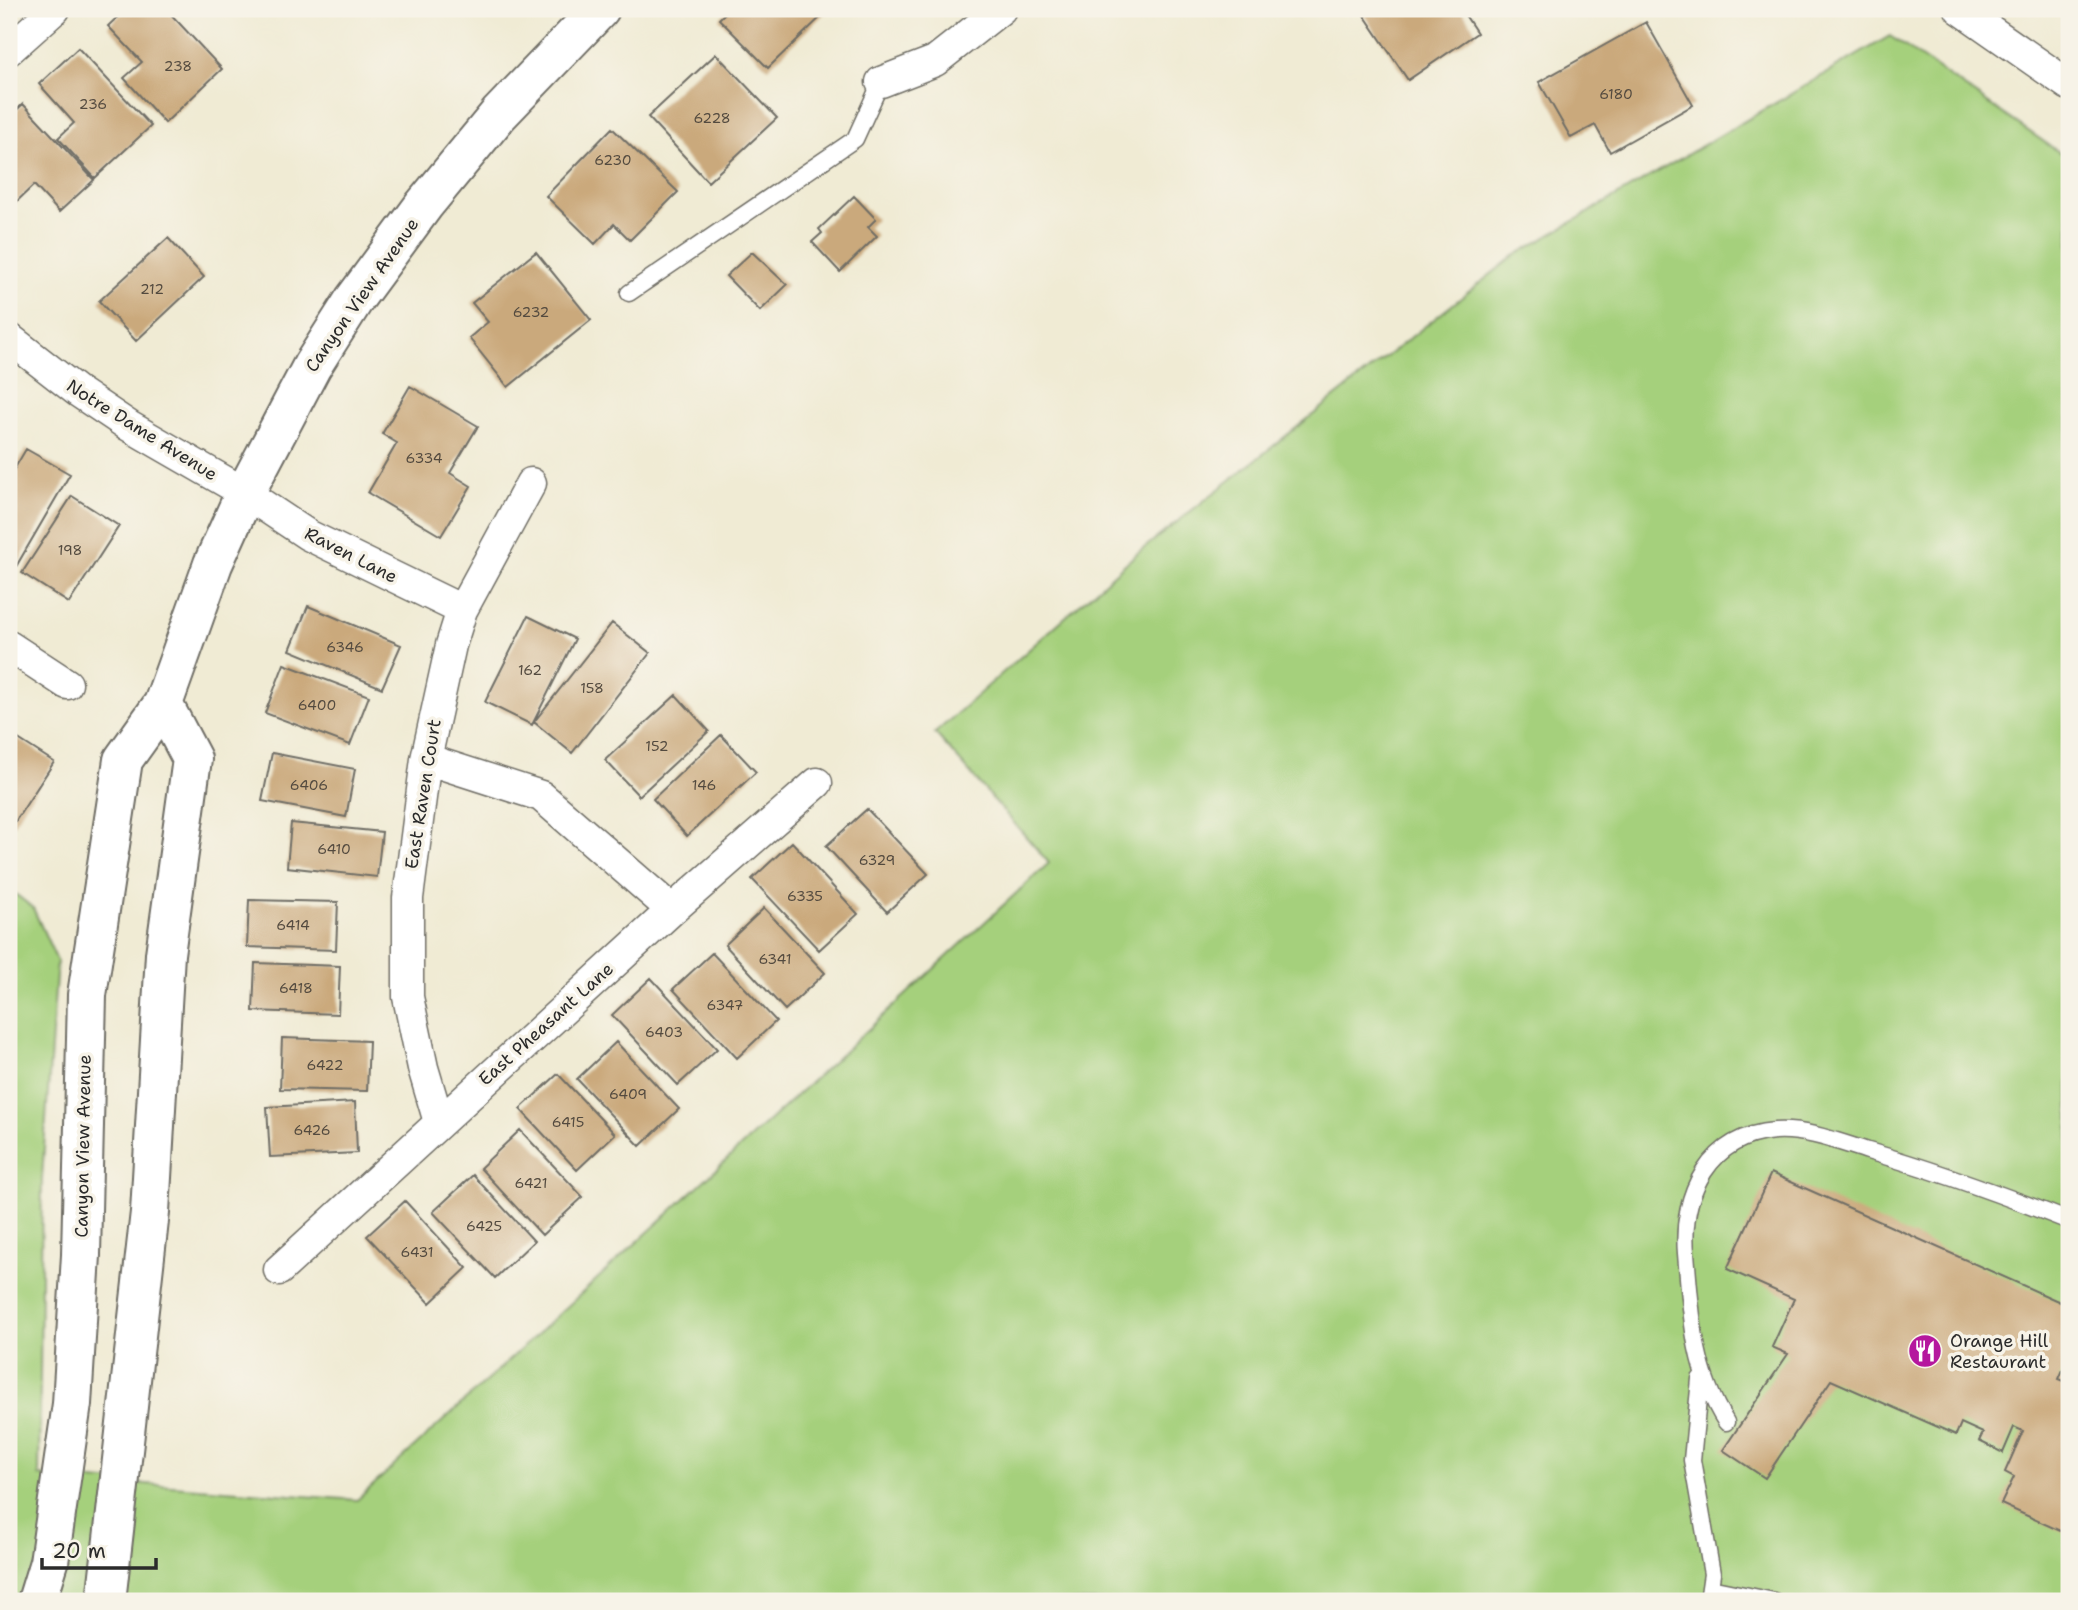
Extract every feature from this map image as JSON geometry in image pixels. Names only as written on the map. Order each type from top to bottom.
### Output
[{"type":"street","points":[[9,50],[55,9]]},
{"type":"street","name":"Canyon View Avenue","points":[[37,1601],[49,1562],[72,1404],[81,1255],[87,995],[122,760],[163,704],[213,564],[245,493],[312,366],[362,290],[424,205],[499,114],[600,9]]},
{"type":"street","points":[[881,82],[935,61],[1001,9]]},
{"type":"street","points":[[1960,9],[2069,85]]},
{"type":"street","name":"Notre Dame Avenue","points":[[9,338],[77,391],[245,493]]},
{"type":"street","name":"East Raven Court","points":[[439,1122],[408,997],[408,898],[426,760],[451,645],[463,610],[531,483]]},
{"type":"street","name":"Raven Lane","points":[[245,493],[308,535],[463,610]]},
{"type":"street","points":[[9,646],[67,684]]},
{"type":"street","points":[[106,1601],[150,1212],[165,954],[191,759],[163,704]]},
{"type":"street","points":[[426,760],[541,796],[672,909]]},
{"type":"street","name":"East Pheasant Lane","points":[[279,1270],[672,909],[817,783]]},
{"type":"lane","points":[[629,293],[855,139],[881,82]]},
{"type":"lane","points":[[1726,1422],[1710,1396],[1692,1331],[1685,1241],[1688,1203],[1706,1167],[1741,1141],[1775,1131],[1819,1136],[1953,1176],[2069,1221]]},
{"type":"lane","points":[[1701,1369],[1692,1460],[1712,1574],[1709,1595],[1774,1601]]},
{"type":"green space","points":[[1890,36],[2069,159],[2069,1601],[9,1601],[9,889],[33,908],[57,961],[42,1178],[39,1476],[357,1500],[1049,863],[935,733],[1134,556],[1514,256]]},
{"type":"building","points":[[126,9],[166,9],[222,69],[165,123],[124,78],[142,62],[108,26]]},
{"type":"building","points":[[729,9],[829,9],[768,68],[719,19]]},
{"type":"building","points":[[1360,9],[1461,9],[1477,33],[1408,80]]},
{"type":"building","points":[[1646,22],[1693,105],[1610,152],[1595,125],[1571,138],[1539,82]]},
{"type":"building","points":[[78,48],[151,126],[95,178],[58,138],[74,123],[39,84]]},
{"type":"building","points":[[716,54],[777,118],[708,182],[648,117]]},
{"type":"building","points":[[23,104],[94,180],[59,212],[34,185],[12,206],[9,202],[9,117]]},
{"type":"building","points":[[612,128],[678,192],[630,240],[614,224],[595,244],[546,196]]},
{"type":"building","points":[[854,196],[876,219],[868,227],[877,236],[840,272],[812,242],[822,233],[819,229]]},
{"type":"building","points":[[168,238],[204,277],[136,341],[99,301]]},
{"type":"building","points":[[536,252],[591,320],[508,387],[469,338],[488,322],[472,303]]},
{"type":"building","points":[[752,252],[787,285],[760,311],[726,276]]},
{"type":"building","points":[[410,386],[478,426],[450,473],[471,486],[441,536],[368,493],[397,443],[382,434]]},
{"type":"building","points":[[26,449],[70,474],[14,570],[9,567],[9,478]]},
{"type":"building","points":[[72,496],[119,526],[69,603],[22,573]]},
{"type":"building","points":[[308,606],[401,645],[382,688],[290,650]]},
{"type":"building","points":[[528,616],[575,639],[532,725],[485,702]]},
{"type":"building","points":[[612,623],[650,653],[572,753],[534,722]]},
{"type":"building","points":[[284,664],[369,696],[350,745],[265,713]]},
{"type":"building","points":[[676,695],[709,731],[639,796],[605,760]]},
{"type":"building","points":[[9,733],[54,762],[9,831]]},
{"type":"building","points":[[721,735],[756,772],[687,836],[653,799]]},
{"type":"building","points":[[272,753],[355,769],[346,817],[262,801]]},
{"type":"building","points":[[867,809],[928,874],[887,912],[826,846]]},
{"type":"building","points":[[291,823],[382,832],[377,877],[287,867]]},
{"type":"building","points":[[792,842],[858,914],[819,950],[752,879]]},
{"type":"building","points":[[249,900],[338,902],[336,950],[247,947]]},
{"type":"building","points":[[764,908],[825,973],[785,1010],[725,945]]},
{"type":"building","points":[[712,953],[776,1021],[737,1058],[673,989]]},
{"type":"building","points":[[255,963],[340,966],[338,1014],[253,1011]]},
{"type":"building","points":[[651,978],[717,1049],[678,1085],[612,1015]]},
{"type":"building","points":[[282,1038],[369,1041],[367,1091],[280,1089]]},
{"type":"building","points":[[616,1042],[679,1109],[640,1146],[577,1079]]},
{"type":"building","points":[[558,1074],[615,1134],[577,1170],[520,1109]]},
{"type":"building","points":[[355,1102],[357,1153],[270,1157],[267,1107]]},
{"type":"building","points":[[520,1130],[583,1197],[542,1235],[480,1168]]},
{"type":"building","name":"Orange Hill Restaurant","points":[[1771,1173],[2069,1306],[2069,1356],[2059,1379],[2069,1383],[2069,1535],[2001,1504],[2014,1477],[2005,1472],[2023,1431],[2014,1427],[2003,1453],[1979,1441],[1983,1433],[1961,1423],[1956,1435],[1831,1380],[1765,1478],[1723,1450],[1788,1354],[1772,1347],[1794,1299],[1727,1269]]},
{"type":"building","points":[[473,1175],[534,1241],[495,1278],[433,1212]]},
{"type":"building","points":[[405,1201],[467,1268],[430,1303],[367,1236]]},
{"type":"place","name":"Orange Hill Restaurant","points":[[1925,1351]]}]
